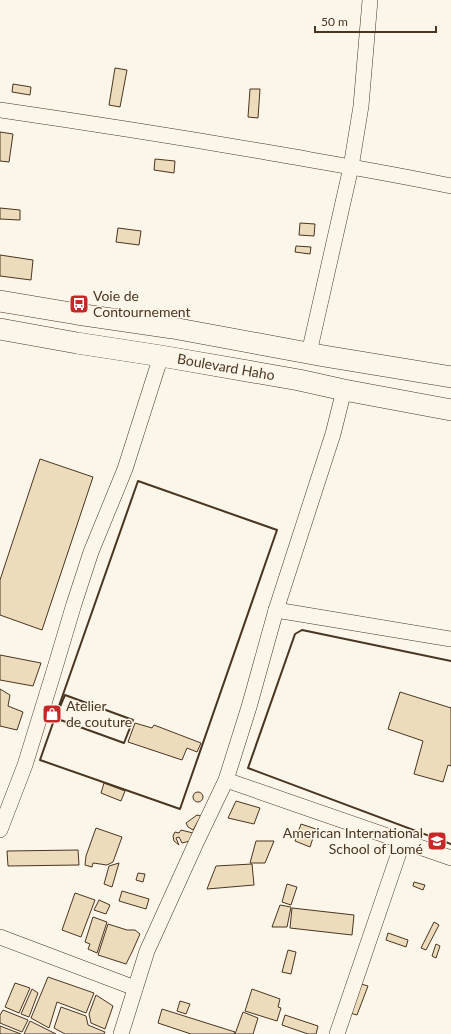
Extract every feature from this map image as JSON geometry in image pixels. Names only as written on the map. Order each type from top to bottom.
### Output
[{"type":"main road","name":"Boulevard Haho","points":[[0,301],[173,328],[451,377]]},
{"type":"main road","name":"Boulevard Haho","points":[[0,329],[299,380],[451,410]]},
{"type":"street","points":[[309,353],[351,167],[361,106],[370,0]]},
{"type":"street","points":[[0,110],[320,161],[451,186]]},
{"type":"street","points":[[0,830],[25,766],[91,552],[125,469],[161,356]]},
{"type":"street","points":[[121,1034],[147,952],[226,780],[249,707],[276,610],[333,434],[344,390]]},
{"type":"street","points":[[276,610],[451,639]]},
{"type":"street","points":[[226,780],[451,858]]},
{"type":"street","points":[[338,1034],[403,841]]},
{"type":"street","points":[[0,937],[135,988]]},
{"type":"building","points":[[115,68],[127,70],[120,107],[109,105]]},
{"type":"building","points":[[13,84],[31,87],[30,95],[12,92]]},
{"type":"building","points":[[250,89],[260,89],[258,118],[248,117]]},
{"type":"building","points":[[0,132],[13,134],[9,162],[0,161]]},
{"type":"building","points":[[155,159],[175,161],[174,173],[154,170]]},
{"type":"building","points":[[0,208],[20,210],[20,220],[0,219]]},
{"type":"building","points":[[300,223],[315,224],[314,236],[299,235]]},
{"type":"building","points":[[118,228],[141,231],[139,245],[116,242]]},
{"type":"building","points":[[296,246],[311,247],[310,254],[295,252]]},
{"type":"building","points":[[0,255],[33,260],[31,280],[0,276]]},
{"type":"building","points":[[40,459],[93,477],[42,630],[0,615],[0,580]]},
{"type":"building","points":[[0,655],[41,663],[33,686],[0,680]]},
{"type":"building","points":[[0,689],[10,695],[8,706],[23,712],[17,730],[0,726]]},
{"type":"building","points":[[400,692],[451,708],[451,766],[448,765],[443,782],[414,774],[423,741],[388,729]]},
{"type":"building","points":[[135,723],[152,728],[154,725],[201,743],[197,752],[187,748],[182,760],[128,742]]},
{"type":"building","points":[[104,783],[125,791],[121,801],[101,793]]},
{"type":"building","points":[[196,792],[200,792],[202,793],[202,801],[196,802],[193,799],[193,795]]},
{"type":"building","points":[[236,801],[260,808],[254,824],[228,818]]},
{"type":"building","points":[[197,815],[201,816],[193,830],[188,827],[186,823]]},
{"type":"building","points":[[301,824],[316,829],[310,847],[295,841]]},
{"type":"building","points":[[96,828],[122,837],[113,862],[107,865],[93,863],[92,867],[85,865],[86,856]]},
{"type":"building","points":[[181,830],[193,833],[194,840],[182,843],[179,837],[176,838],[179,845],[174,841],[173,836],[175,832],[179,833]]},
{"type":"building","points":[[256,841],[274,841],[265,863],[250,863]]},
{"type":"building","points":[[78,850],[79,865],[8,866],[7,851]]},
{"type":"building","points":[[119,863],[112,887],[104,884],[109,866]]},
{"type":"building","points":[[252,864],[254,885],[207,889],[216,866]]},
{"type":"building","points":[[138,873],[145,874],[143,882],[136,880]]},
{"type":"building","points":[[414,882],[425,885],[423,890],[413,886]]},
{"type":"building","points":[[287,884],[297,887],[291,905],[282,902]]},
{"type":"building","points":[[122,891],[149,899],[146,909],[119,901]]},
{"type":"building","points":[[75,893],[95,900],[81,937],[62,930]]},
{"type":"building","points":[[99,900],[110,905],[106,914],[94,910]]},
{"type":"building","points":[[280,905],[291,907],[287,927],[272,927]]},
{"type":"building","points":[[292,908],[354,915],[352,935],[290,928]]},
{"type":"building","points":[[93,917],[107,922],[97,953],[88,949],[90,944],[85,942]]},
{"type":"building","points":[[434,922],[439,925],[426,950],[421,948]]},
{"type":"building","points":[[108,924],[127,930],[135,930],[140,934],[126,964],[98,955]]},
{"type":"building","points":[[388,933],[408,940],[406,947],[386,940]]},
{"type":"building","points":[[436,944],[440,946],[436,958],[432,956]]},
{"type":"building","points":[[288,950],[296,952],[291,974],[282,972]]},
{"type":"building","points":[[48,977],[94,993],[86,1013],[57,1002],[49,1028],[31,1018]]},
{"type":"building","points":[[15,983],[30,988],[19,1013],[5,1007]]},
{"type":"building","points":[[361,984],[368,986],[357,1015],[350,1013]]},
{"type":"building","points":[[32,989],[38,993],[29,1017],[21,1014]]},
{"type":"building","points":[[252,989],[280,999],[278,1007],[281,1008],[277,1021],[245,1011]]},
{"type":"building","points":[[96,995],[113,1006],[105,1029],[91,1023],[89,1014]]},
{"type":"building","points":[[180,1001],[190,1004],[186,1014],[177,1011]]},
{"type":"building","points":[[61,1007],[86,1016],[88,1025],[105,1032],[104,1034],[65,1034],[54,1028]]},
{"type":"building","points":[[162,1009],[235,1032],[234,1034],[191,1034],[158,1023]]},
{"type":"building","points":[[3,1010],[28,1020],[22,1032],[0,1023],[0,1015]]},
{"type":"building","points":[[243,1012],[258,1018],[253,1034],[235,1034]]},
{"type":"building","points":[[285,1015],[318,1026],[316,1034],[308,1034],[282,1025]]},
{"type":"building","points":[[30,1021],[56,1034],[24,1034]]},
{"type":"building","points":[[0,1026],[21,1034],[0,1034]]},
{"type":"wall","points":[[138,481],[277,530],[180,809],[40,760],[138,481]]},
{"type":"wall","points":[[451,661],[302,630],[295,634],[248,768],[451,844]]},
{"type":"wall","points":[[65,695],[133,720],[124,743],[55,718],[65,695]]},
{"type":"place","name":"Voie de Contournement","points":[[79,304]]},
{"type":"place","name":"Atelier de couture","points":[[52,714]]},
{"type":"place","name":"American International School of Lomé","points":[[437,841]]}]
